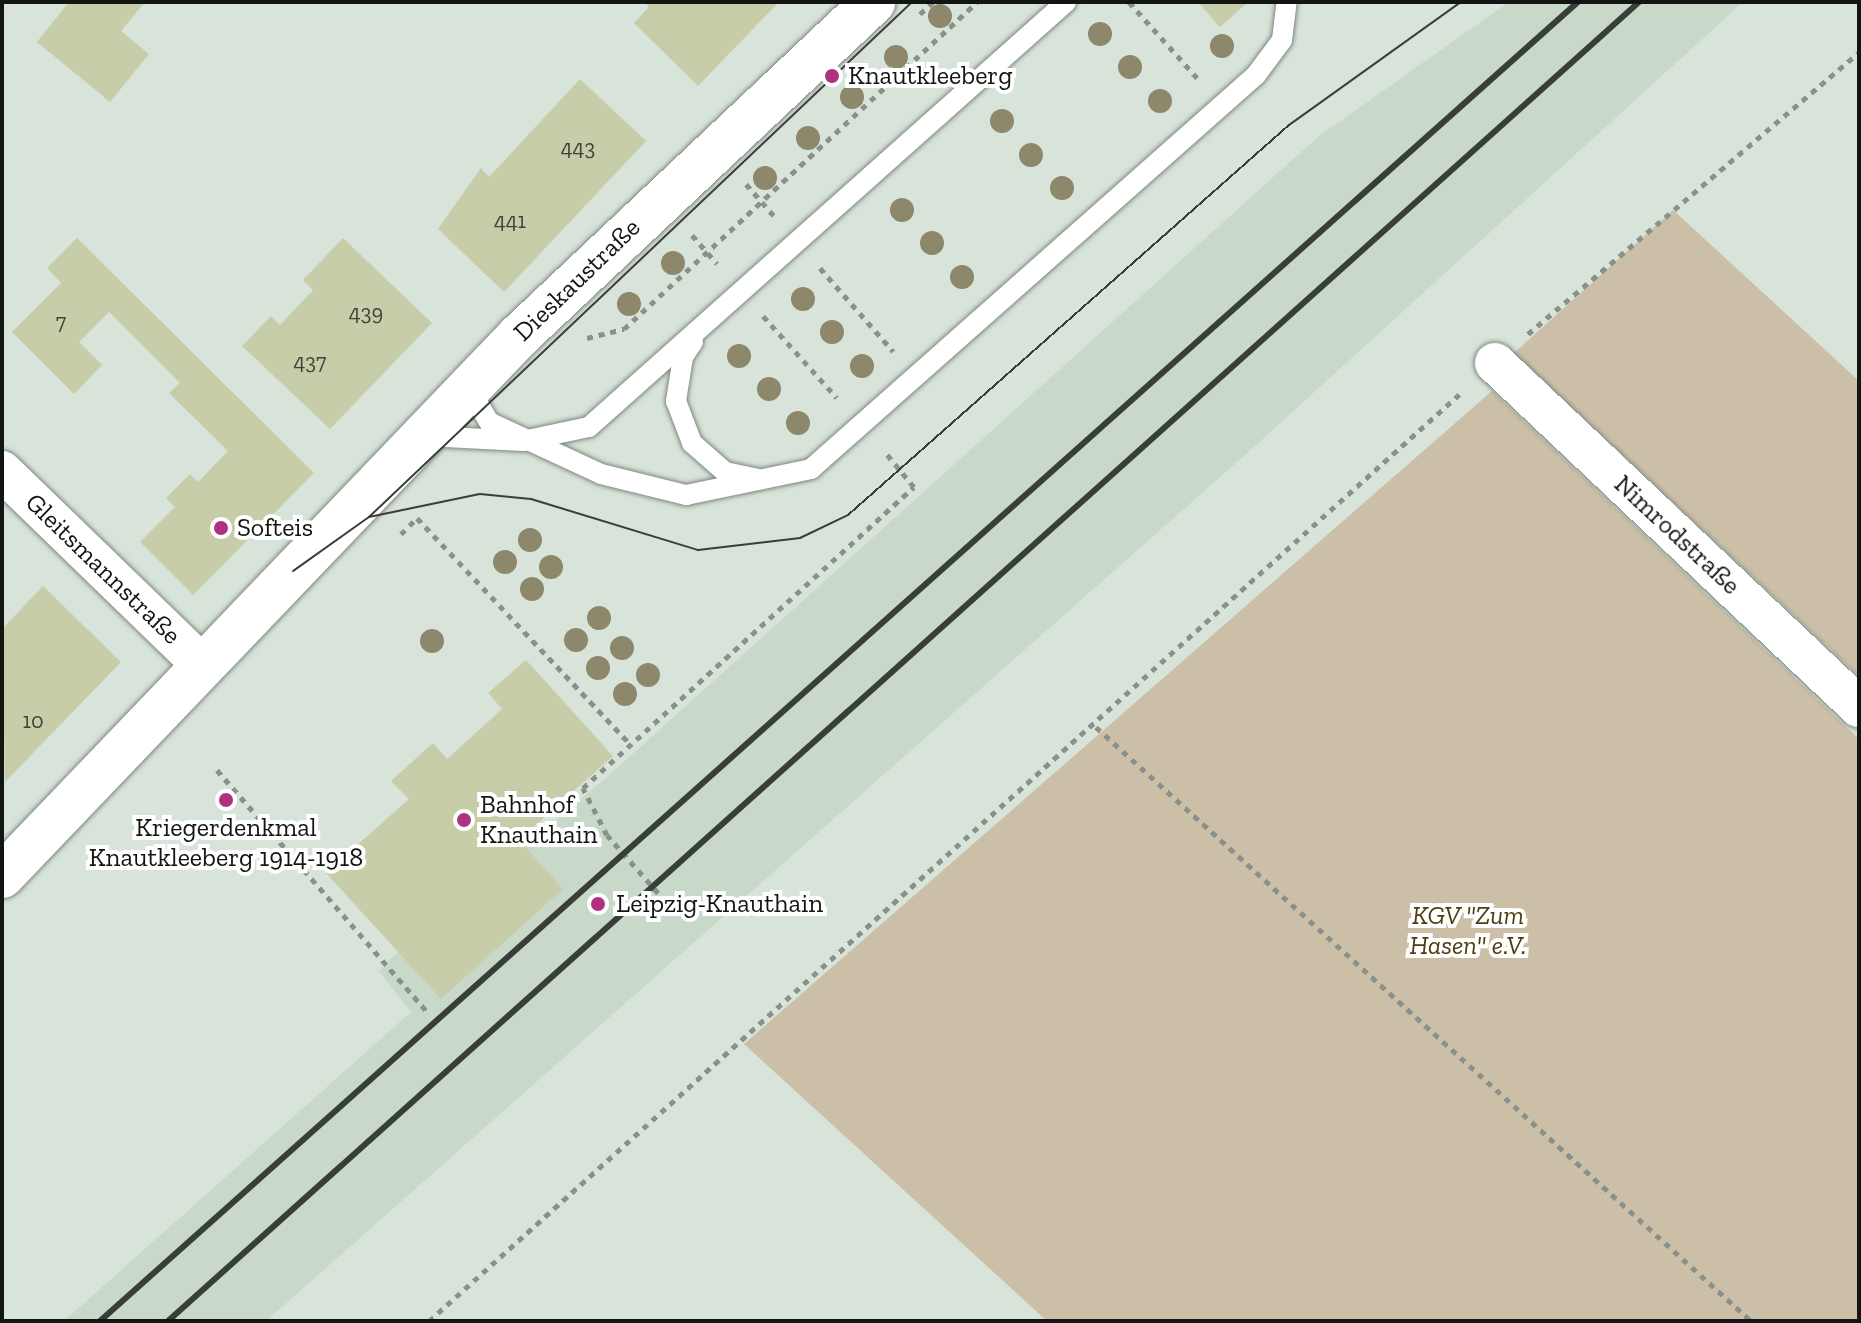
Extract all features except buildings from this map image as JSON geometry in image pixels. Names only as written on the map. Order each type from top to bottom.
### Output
[{"type":"main road","name":"Dieskaustraße","points":[[2,876],[485,372],[874,2]]},
{"type":"street","name":"Nimrodstraße","points":[[1495,363],[1859,707]]},
{"type":"street","name":"Gleitsmannstraße","points":[[2,471],[204,667]]},
{"type":"lane","points":[[422,436],[523,441],[589,427],[1066,2]]},
{"type":"lane","points":[[485,372],[481,410],[523,441],[601,474],[686,495],[768,481],[811,469],[863,428],[1222,108],[1282,40],[1287,2]]},
{"type":"lane","points":[[707,322],[683,357],[676,401],[692,443],[725,472],[768,481]]},
{"type":"path","points":[[694,265],[977,2]]},
{"type":"path","points":[[1129,2],[1202,84]]},
{"type":"path","points":[[429,1321],[1096,727],[1495,363],[1859,52]]},
{"type":"path","points":[[686,229],[726,273]]},
{"type":"path","points":[[818,265],[897,355]]},
{"type":"path","points":[[763,315],[842,404]]},
{"type":"path","points":[[674,911],[607,835],[583,788],[914,487],[885,453]]},
{"type":"path","points":[[417,518],[631,745]]},
{"type":"path","points":[[1096,727],[1751,1321]]},
{"type":"path","points":[[217,770],[429,1014]]},
{"type":"shaded area","points":[[1509,2],[1743,2],[1245,455],[266,1321],[64,1321],[411,1012],[379,971],[398,952],[607,777],[1319,136]]},
{"type":"green space","points":[[1673,210],[1859,381],[1859,676],[1514,353]]},
{"type":"green space","name":"KGV \"Zum Hasen\" e.V.","points":[[1492,391],[1859,739],[1859,1321],[1047,1321],[744,1044]]},
{"type":"tram line","points":[[293,571],[369,517],[912,2]]},
{"type":"tram line","points":[[369,517],[480,494],[531,499],[698,550],[800,538],[848,515],[1289,125],[1461,2]]},
{"type":"railway","points":[[100,1321],[1578,2]]},
{"type":"railway","points":[[168,1321],[1639,2]]},
{"type":"place","name":"Knautkleeberg","points":[[832,76]]},
{"type":"place","name":"Softeis","points":[[221,528]]},
{"type":"place","name":"Kriegerdenkmal Knautkleeberg 1914-1918","points":[[226,800]]},
{"type":"place","name":"Bahnhof Knauthain","points":[[464,820]]},
{"type":"place","name":"Leipzig-Knauthain","points":[[598,904]]}]
